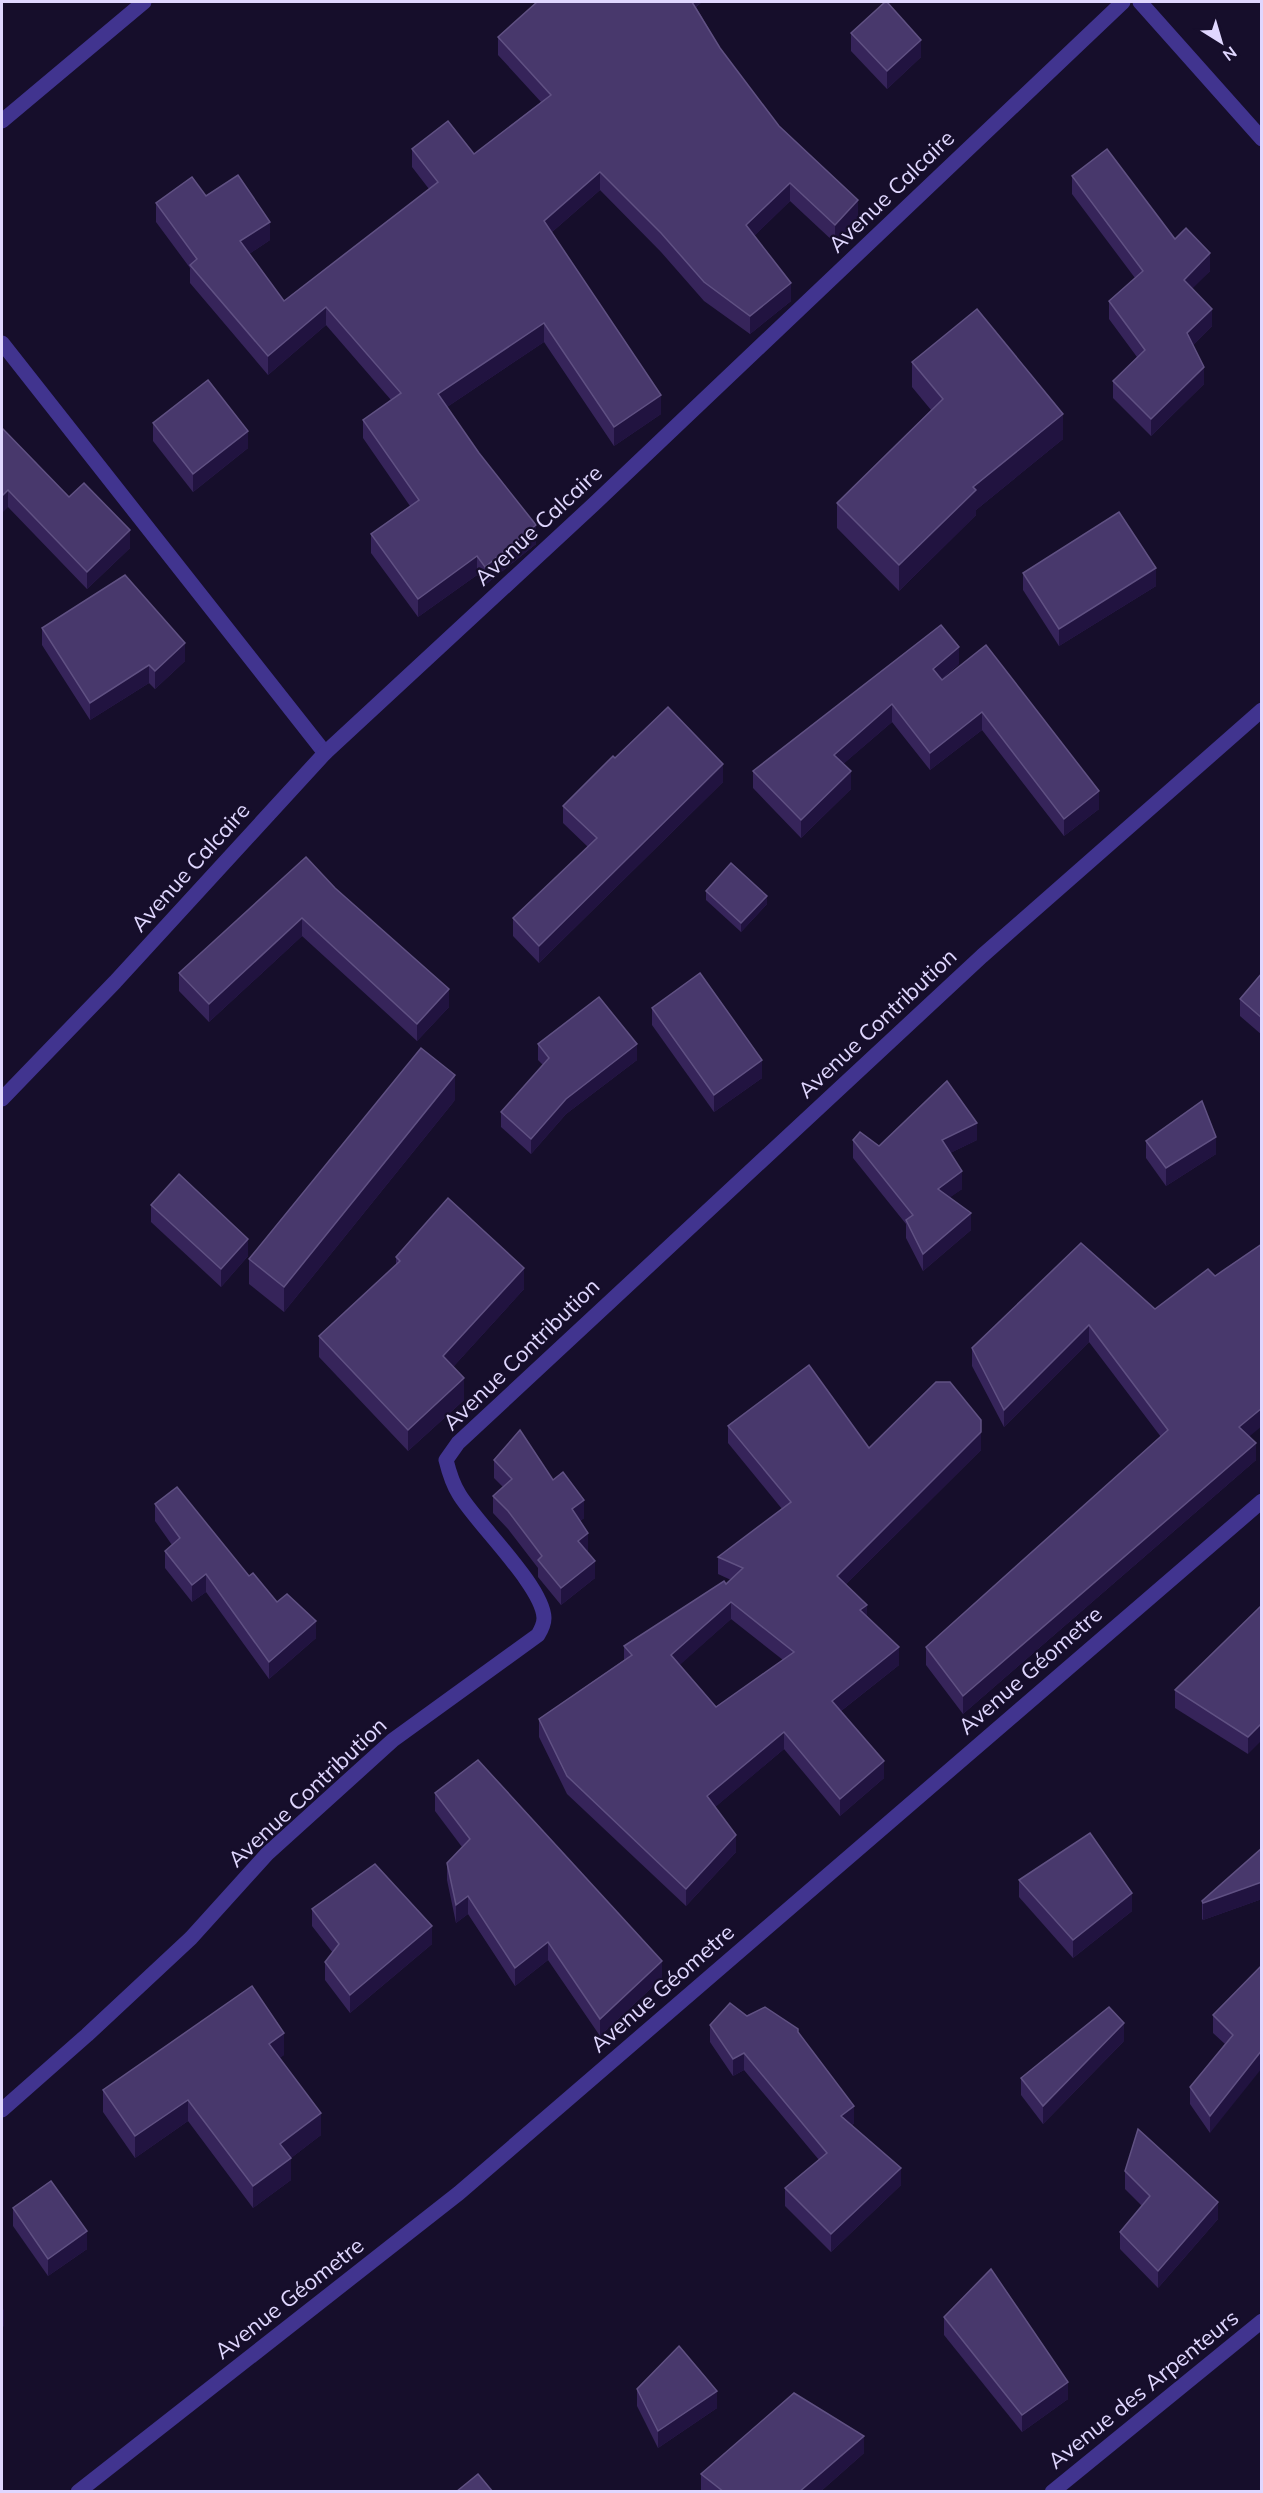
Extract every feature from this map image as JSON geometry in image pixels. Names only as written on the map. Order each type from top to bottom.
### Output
[{"type":"street","points":[[2,121],[144,2]]},
{"type":"street","name":"Avenue Calcaire","points":[[2,1099],[115,982],[325,753],[584,513],[1123,2]]},
{"type":"street","points":[[1140,2],[1262,139]]},
{"type":"street","points":[[2,343],[325,753]]},
{"type":"street","name":"Avenue Contribution","points":[[2,2110],[182,1946],[267,1854],[393,1740],[538,1635],[544,1619],[542,1609],[533,1592],[509,1557],[459,1495],[449,1475],[446,1460],[458,1443],[982,956],[1262,710]]},
{"type":"street","name":"Avenue Géometre","points":[[78,2492],[459,2193],[1262,1501]]},
{"type":"street","name":"Avenue des Arpenteurs","points":[[1052,2492],[1262,2321]]},
{"type":"building","points":[[537,2],[692,2],[720,48],[779,126],[858,200],[835,225],[790,183],[746,225],[791,283],[750,316],[704,282],[661,233],[600,172],[544,221],[661,395],[614,427],[544,323],[438,394],[479,453],[536,525],[485,567],[477,556],[418,599],[371,534],[419,500],[363,420],[401,393],[326,307],[268,356],[190,265],[197,259],[156,203],[192,177],[206,196],[238,175],[270,222],[240,241],[284,301],[438,182],[412,149],[448,121],[474,154],[551,95],[498,37]]},
{"type":"building","points":[[885,2],[921,40],[887,71],[851,33]]},
{"type":"building","points":[[1107,149],[1175,239],[1186,228],[1210,253],[1184,280],[1212,309],[1187,333],[1204,367],[1151,419],[1113,381],[1145,350],[1109,301],[1143,271],[1072,176]]},
{"type":"building","points":[[977,309],[1063,414],[973,487],[976,490],[899,565],[837,503],[943,399],[912,362]]},
{"type":"building","points":[[208,380],[248,431],[193,474],[153,423]]},
{"type":"building","points":[[2,428],[69,497],[84,483],[130,530],[87,572],[8,490],[2,496]]},
{"type":"building","points":[[1119,512],[1156,568],[1059,629],[1023,573]]},
{"type":"building","points":[[125,575],[185,643],[155,671],[149,665],[90,703],[42,628]]},
{"type":"building","points":[[941,625],[959,647],[933,669],[942,680],[986,645],[1099,791],[1064,819],[982,712],[930,753],[892,704],[834,755],[851,771],[801,820],[753,771]]},
{"type":"building","points":[[668,707],[723,764],[539,946],[513,918],[597,838],[563,806],[613,756],[615,758]]},
{"type":"building","points":[[306,857],[335,888],[449,989],[417,1024],[302,918],[209,1004],[179,973]]},
{"type":"building","points":[[731,863],[767,896],[741,923],[706,891]]},
{"type":"building","points":[[700,973],[762,1060],[714,1095],[652,1008]]},
{"type":"building","points":[[1262,973],[1262,1018],[1240,999]]},
{"type":"building","points":[[599,997],[637,1044],[566,1099],[531,1139],[501,1112],[549,1058],[538,1044]]},
{"type":"building","points":[[421,1048],[455,1075],[284,1287],[249,1259]]},
{"type":"building","points":[[947,1081],[977,1123],[942,1140],[962,1171],[938,1189],[971,1213],[923,1254],[906,1220],[913,1215],[853,1140],[860,1132],[879,1146]]},
{"type":"building","points":[[1202,1101],[1216,1137],[1166,1168],[1146,1141]]},
{"type":"building","points":[[179,1174],[248,1239],[221,1269],[151,1205]]},
{"type":"building","points":[[448,1198],[524,1268],[443,1356],[464,1378],[408,1430],[319,1336],[400,1261],[396,1257]]},
{"type":"building","points":[[1081,1243],[1155,1309],[1208,1269],[1215,1276],[1262,1244],[1262,1408],[1239,1427],[1256,1443],[963,1696],[926,1647],[1168,1430],[1089,1325],[1004,1410],[972,1348]]},
{"type":"building","points":[[809,1365],[869,1448],[936,1382],[950,1382],[981,1420],[981,1432],[837,1576],[867,1605],[860,1610],[899,1647],[832,1701],[884,1761],[840,1799],[784,1732],[707,1796],[736,1835],[686,1889],[567,1776],[539,1719],[632,1655],[624,1646],[724,1581],[726,1584],[743,1568],[718,1557],[791,1502],[728,1426]],"holes":[[[731,1602],[794,1652],[716,1707],[671,1655]]]},
{"type":"building","points":[[520,1430],[553,1480],[563,1472],[584,1500],[572,1509],[588,1533],[578,1541],[595,1561],[561,1588],[538,1560],[542,1556],[508,1511],[493,1496],[512,1479],[494,1460]]},
{"type":"building","points":[[177,1487],[249,1576],[253,1573],[277,1602],[287,1594],[316,1621],[269,1662],[206,1574],[192,1585],[165,1551],[180,1538],[155,1504]]},
{"type":"building","points":[[1262,1605],[1262,1723],[1248,1737],[1175,1690]]},
{"type":"building","points":[[478,1760],[662,1961],[600,2019],[548,1942],[515,1968],[468,1896],[456,1905],[447,1863],[470,1839],[435,1793]]},
{"type":"building","points":[[1090,1833],[1132,1893],[1073,1940],[1019,1880]]},
{"type":"building","points":[[1262,1848],[1262,1882],[1203,1903],[1202,1901]]},
{"type":"building","points":[[375,1864],[432,1926],[350,1995],[325,1962],[339,1944],[312,1909]]},
{"type":"building","points":[[1262,1965],[1262,2050],[1210,2116],[1190,2087],[1233,2035],[1213,2015]]},
{"type":"building","points":[[252,1986],[284,2033],[269,2044],[321,2113],[280,2144],[291,2158],[253,2186],[188,2100],[135,2136],[103,2090]]},
{"type":"building","points":[[730,2003],[747,2016],[765,2007],[798,2029],[854,2106],[841,2116],[901,2168],[831,2234],[785,2188],[827,2153],[744,2053],[733,2059],[710,2025]]},
{"type":"building","points":[[1109,2007],[1124,2023],[1043,2106],[1021,2078]]},
{"type":"building","points":[[1138,2129],[1218,2202],[1158,2271],[1120,2232],[1150,2196],[1125,2171]]},
{"type":"building","points":[[51,2181],[87,2231],[48,2259],[13,2208]]},
{"type":"building","points":[[991,2269],[1068,2382],[1022,2415],[944,2317]]},
{"type":"building","points":[[679,2346],[717,2391],[658,2431],[637,2389]]},
{"type":"building","points":[[794,2393],[864,2436],[799,2492],[724,2492],[701,2474]]},
{"type":"building","points":[[478,2474],[493,2492],[456,2492]]}]
